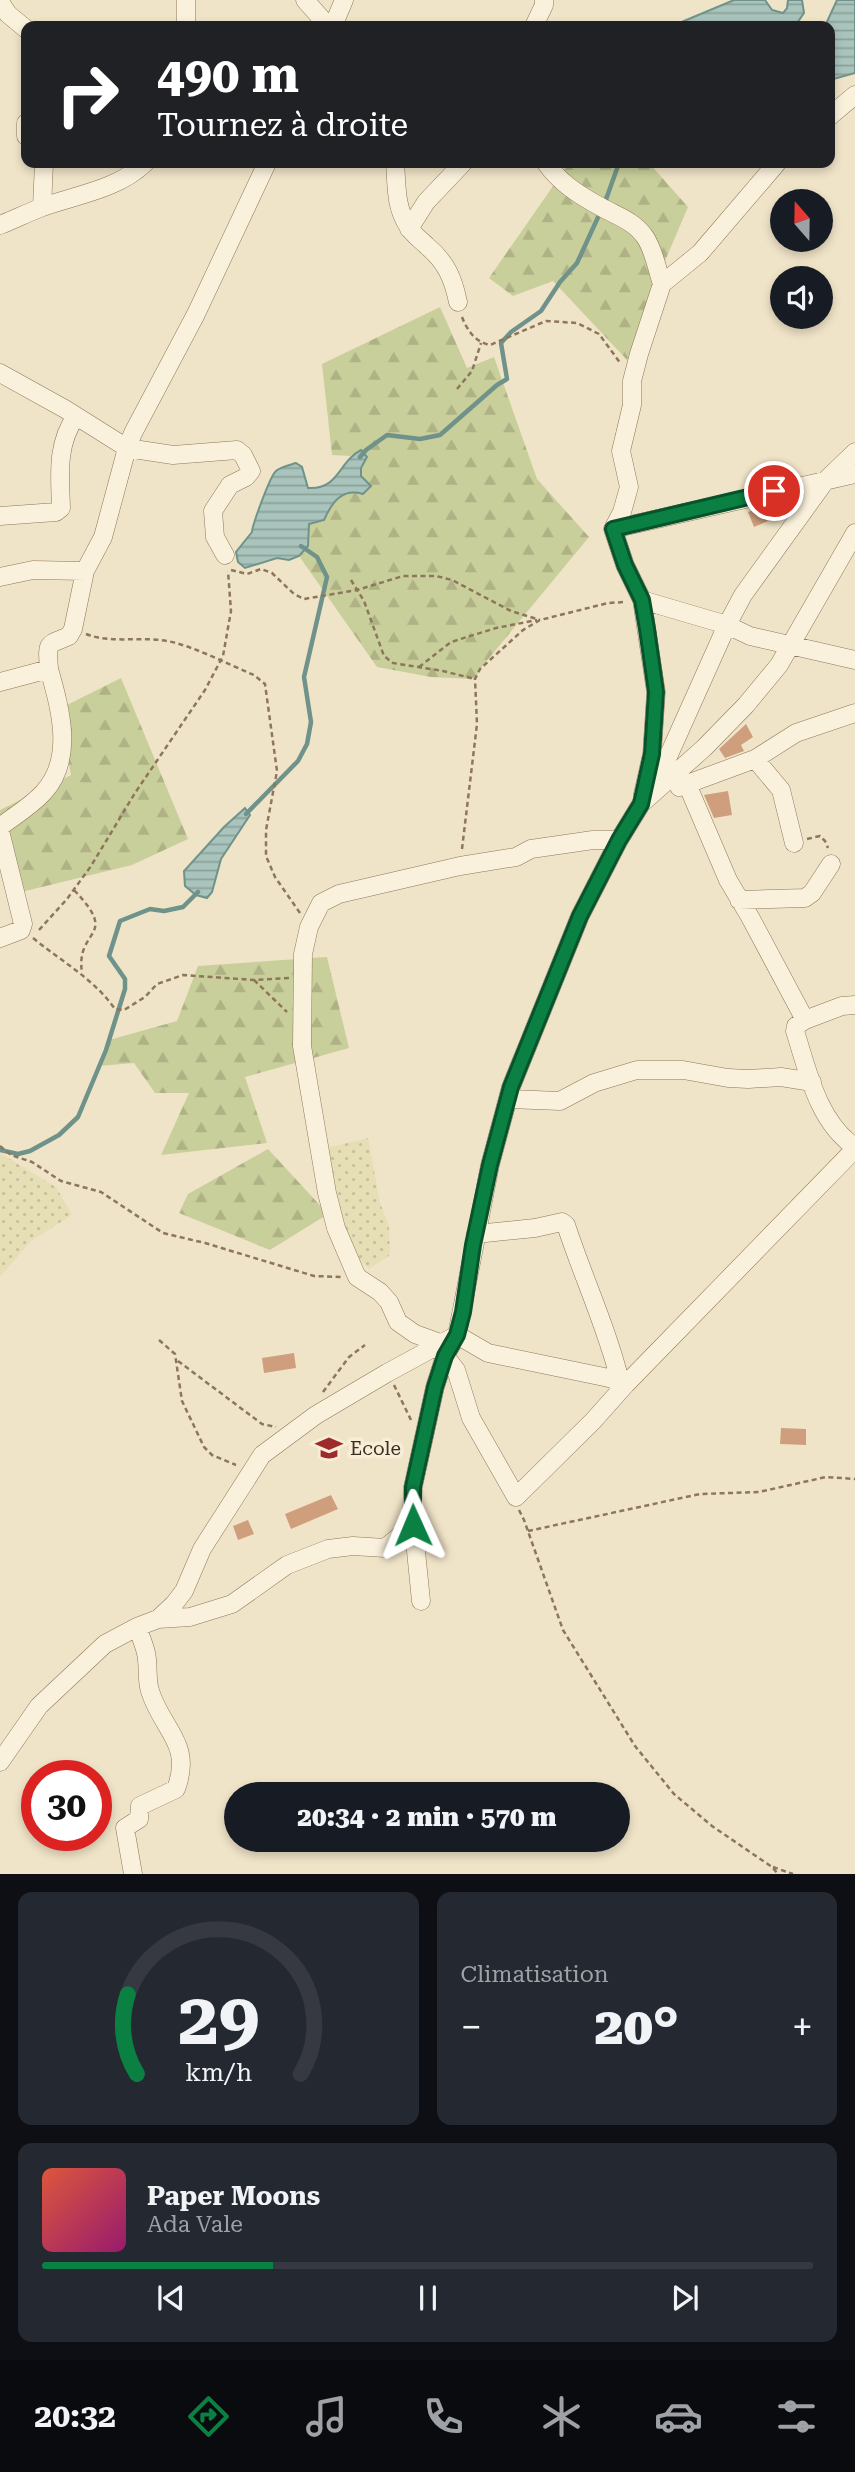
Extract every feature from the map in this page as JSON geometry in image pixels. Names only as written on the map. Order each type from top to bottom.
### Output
[{"type":"street","points":[[186,0],[186,21]]},
{"type":"street","points":[[305,0],[326,21]]},
{"type":"street","points":[[334,21],[344,0]]},
{"type":"street","points":[[536,21],[544,0]]},
{"type":"street","points":[[0,2],[8,14],[21,25]]},
{"type":"street","points":[[835,112],[855,95]]},
{"type":"street","points":[[42,207],[44,168]]},
{"type":"street","points":[[0,225],[42,207],[84,195],[138,168]]},
{"type":"street","points":[[0,938],[21,930],[23,924],[0,829],[43,794],[57,769],[62,744],[62,714],[49,669],[49,646],[51,642],[69,636],[73,629],[85,572],[103,537],[127,448],[145,408],[196,314],[265,168]]},
{"type":"street","points":[[395,168],[397,198],[409,229],[441,258],[454,281],[458,302]]},
{"type":"street","points":[[409,229],[440,185],[458,168]]},
{"type":"street","points":[[549,168],[566,186],[602,208],[624,217],[636,227],[649,246],[662,284]]},
{"type":"street","points":[[646,799],[656,692],[642,600],[625,565],[613,529],[625,504],[629,487],[621,451],[632,405],[632,382],[662,284],[700,253],[773,168]]},
{"type":"street","points":[[0,373],[127,448],[173,455],[237,450],[243,455],[251,471],[249,475],[230,485],[214,511],[215,537],[226,563]]},
{"type":"street","points":[[0,516],[56,512],[61,508],[61,454],[66,430],[76,416]]},
{"type":"street","points":[[158,1619],[184,1591],[202,1549],[262,1454],[294,1430],[387,1373],[442,1350],[457,1335],[490,1165],[511,1087],[580,916],[619,840],[646,799],[743,595],[826,480],[855,452]]},
{"type":"street","points":[[613,529],[855,474]]},
{"type":"street","points":[[646,799],[705,748],[779,666],[855,533]]},
{"type":"street","points":[[0,577],[33,570],[85,572]]},
{"type":"street","points":[[642,600],[727,625],[750,636],[855,660]]},
{"type":"street","points":[[0,682],[49,669]]},
{"type":"street","points":[[646,799],[755,759],[796,733],[855,713]]},
{"type":"street","points":[[755,759],[781,790],[794,843]]},
{"type":"street","points":[[687,784],[739,900],[805,1020]]},
{"type":"street","points":[[619,840],[555,844],[531,849],[516,857],[460,866],[339,894],[321,903],[309,927],[304,947],[302,1046],[327,1193],[336,1228],[357,1277],[380,1292],[389,1302],[398,1322],[442,1350],[456,1370],[471,1418],[516,1497],[593,1421],[623,1382],[855,1148],[841,1138],[830,1124],[811,1082],[795,1031],[796,1026],[805,1020],[842,1006],[855,1005]]},
{"type":"street","points":[[739,900],[805,898],[812,893],[831,863]]},
{"type":"street","points":[[509,1099],[560,1101],[594,1083],[637,1070],[683,1070],[728,1078],[781,1077],[811,1082]]},
{"type":"street","points":[[476,1234],[535,1228],[562,1222],[566,1225],[623,1382]]},
{"type":"street","points":[[457,1335],[488,1353],[623,1382]]},
{"type":"street","points":[[421,1601],[413,1525],[413,1487],[442,1350]]},
{"type":"street","points":[[0,1762],[39,1706],[105,1644],[158,1619],[190,1617],[232,1604],[287,1564],[328,1549],[353,1546],[385,1548],[413,1525]]},
{"type":"street","points":[[132,1874],[125,1828],[139,1819],[139,1809],[144,1802],[176,1789],[181,1774],[179,1748],[162,1720],[149,1688],[146,1652],[137,1627]]},
{"type":"path","points":[[458,302],[470,333],[481,343],[490,345],[545,321],[577,323],[598,334],[632,382]]},
{"type":"path","points":[[457,389],[472,371],[481,343]]},
{"type":"path","points":[[226,563],[247,574],[261,569],[272,573],[293,594],[304,599],[357,590],[403,576],[436,576],[452,580],[511,611],[540,620]]},
{"type":"path","points":[[226,563],[230,611],[220,661],[205,690],[135,793],[74,890],[32,937],[59,960],[82,973],[97,986],[115,1009],[124,1010],[145,997],[157,984],[183,975],[254,980],[303,976]]},
{"type":"path","points":[[351,580],[364,601],[384,656],[393,663],[475,679]]},
{"type":"path","points":[[419,667],[451,642],[496,628],[608,603],[642,600]]},
{"type":"path","points":[[460,866],[477,724],[475,679],[480,669],[523,630],[540,620]]},
{"type":"path","points":[[73,629],[100,640],[131,638],[169,641],[254,675],[265,684],[277,771],[265,830],[266,856],[275,877],[309,927]]},
{"type":"path","points":[[794,843],[820,836],[825,841],[831,863]]},
{"type":"path","points":[[74,890],[96,917],[97,926],[83,951],[80,961],[82,973]]},
{"type":"path","points":[[254,980],[280,1002],[303,1030]]},
{"type":"path","points":[[0,1146],[11,1155],[32,1162],[61,1181],[101,1192],[163,1233],[314,1276],[357,1277]]},
{"type":"path","points":[[159,1340],[175,1354],[178,1361],[182,1401],[204,1447],[212,1455],[251,1471]]},
{"type":"path","points":[[318,1399],[349,1357],[365,1345]]},
{"type":"path","points":[[178,1361],[262,1424],[294,1430]]},
{"type":"path","points":[[387,1373],[413,1425]]},
{"type":"path","points":[[528,1531],[700,1494],[759,1492],[827,1477],[855,1479]]},
{"type":"path","points":[[516,1497],[518,1509],[563,1630],[635,1746],[674,1794],[712,1826],[772,1867],[778,1874]]},
{"type":"path","points":[[772,1867],[793,1874]]},
{"type":"shaded area","points":[[368,1138],[380,1203],[389,1226],[390,1255],[369,1269],[344,1242],[327,1159],[330,1147]]},
{"type":"shaded area","points":[[0,1153],[56,1187],[72,1215],[31,1241],[0,1277]]},
{"type":"green space","points":[[566,168],[653,168],[688,207],[627,360],[553,281],[513,296],[489,278]]},
{"type":"green space","points":[[440,307],[467,368],[494,357],[537,479],[589,537],[480,669],[475,679],[431,677],[377,667],[299,556],[308,546],[309,524],[324,520],[333,500],[353,491],[367,457],[361,450],[350,456],[332,455],[322,364]]},
{"type":"green space","points":[[121,678],[188,839],[132,865],[9,895],[0,863],[0,810],[71,775],[59,709]]},
{"type":"green space","points":[[327,957],[349,1048],[245,1077],[267,1143],[161,1155],[189,1093],[155,1093],[134,1063],[99,1066],[109,1040],[177,1021],[198,966]]},
{"type":"green space","points":[[268,1149],[328,1214],[270,1250],[179,1213],[188,1194]]},
{"type":"water","points":[[734,0],[765,0],[772,10],[783,13],[788,0],[802,0],[804,13],[798,21],[684,21]]},
{"type":"water","points":[[837,0],[855,0],[855,73],[835,79],[835,21],[827,21]]},
{"type":"water","points":[[361,450],[367,457],[361,468],[361,476],[371,486],[363,494],[349,493],[339,498],[324,520],[309,524],[308,546],[299,556],[289,560],[277,558],[245,568],[238,562],[236,552],[252,532],[276,471],[296,463],[302,467],[308,488],[318,487],[332,480],[347,461]]},
{"type":"water","points":[[245,808],[250,815],[221,859],[212,892],[207,898],[196,895],[185,886],[184,871]]},
{"type":"building","points":[[770,505],[775,518],[754,527],[748,512]]},
{"type":"building","points":[[746,724],[753,737],[741,745],[744,751],[725,758],[719,749]]},
{"type":"building","points":[[728,791],[732,815],[714,818],[704,795]]},
{"type":"building","points":[[294,1353],[296,1368],[264,1373],[262,1358]]},
{"type":"building","points":[[781,1428],[806,1429],[806,1445],[780,1444]]},
{"type":"building","points":[[331,1495],[338,1509],[291,1529],[285,1514]]},
{"type":"building","points":[[248,1520],[254,1534],[238,1540],[233,1526]]},
{"type":"waterway","points":[[604,205],[617,168]]},
{"type":"waterway","points":[[360,457],[387,435],[420,439],[440,435],[507,379],[501,343],[511,332],[541,311],[560,282],[577,263],[600,213]]},
{"type":"waterway","points":[[246,814],[298,761],[307,744],[311,722],[304,677],[327,577],[317,557],[301,546]]},
{"type":"waterway","points":[[0,1150],[18,1154],[30,1151],[59,1135],[78,1117],[106,1050],[125,989],[125,979],[109,956],[120,921],[150,909],[164,911],[183,907],[198,892]]},
{"type":"place","name":"Ecole","points":[[329,1448]]},
{"type":"route","points":[[413,1525],[413,1487],[435,1387],[445,1356],[457,1335],[463,1312],[473,1245],[490,1165],[511,1087],[580,916],[619,840],[641,804],[652,754],[656,692],[642,600],[617,547],[613,529],[774,491]]}]
